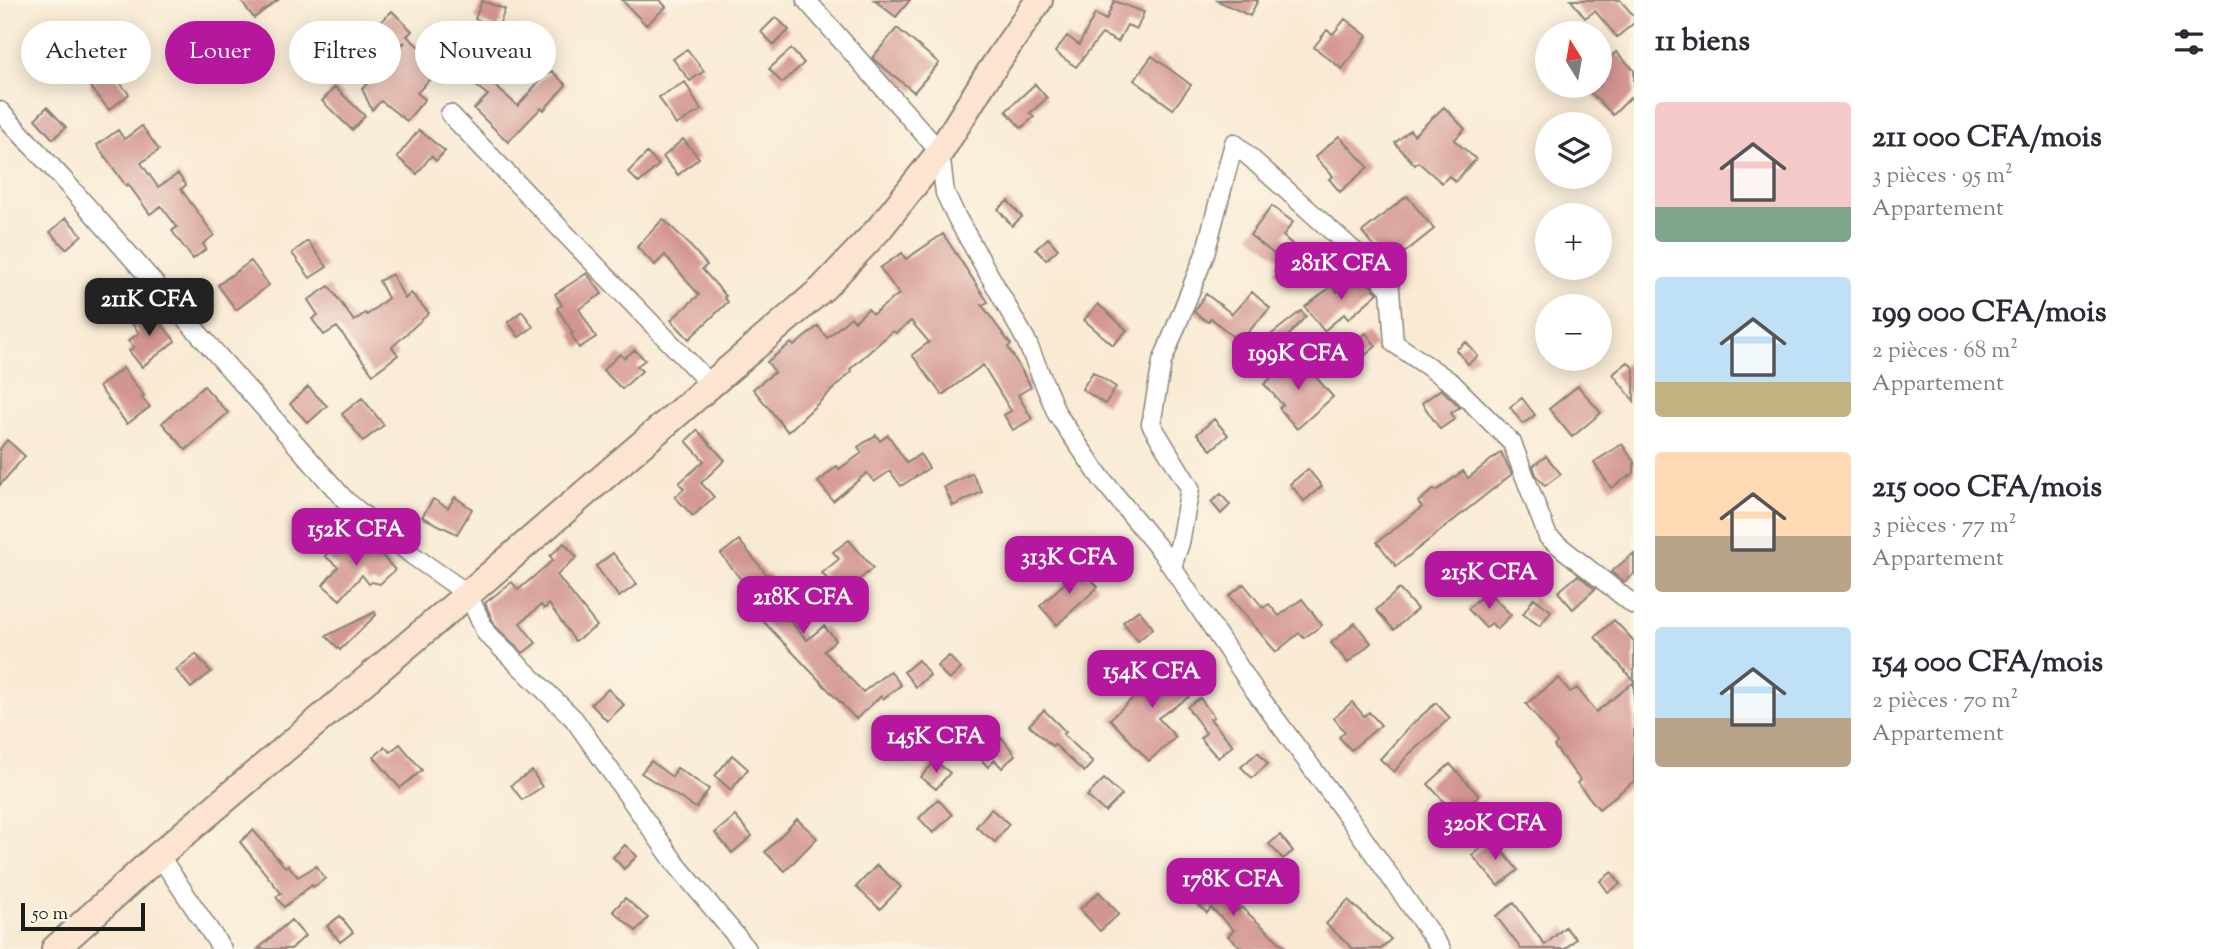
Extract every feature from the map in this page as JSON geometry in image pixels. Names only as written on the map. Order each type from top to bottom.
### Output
[{"type":"street","points":[[806,0],[940,152],[945,192],[1026,340],[1057,414],[1101,478],[1172,567],[1255,691],[1441,949]]},
{"type":"street","points":[[55,949],[159,855],[468,594],[823,288],[879,229],[940,152],[1039,0]]},
{"type":"street","points":[[0,111],[345,500],[412,555],[468,594],[486,633],[574,719],[676,864],[747,949]]},
{"type":"street","points":[[450,114],[711,385]]},
{"type":"street","points":[[1172,567],[1180,542],[1190,488],[1151,424],[1162,362],[1205,254],[1234,143],[1353,251],[1390,289],[1394,343],[1452,383],[1513,443],[1548,537],[1634,605]]},
{"type":"street","points":[[159,855],[222,949]]},
{"type":"building","points":[[240,0],[278,0],[254,18]]},
{"type":"building","points":[[622,0],[660,0],[666,7],[646,25]]},
{"type":"building","points":[[874,0],[910,0],[896,17]]},
{"type":"building","points":[[1216,0],[1258,0],[1250,16]]},
{"type":"building","points":[[1571,0],[1620,0],[1634,16],[1634,23],[1617,37],[1612,31],[1612,21],[1603,21],[1595,11],[1585,18]]},
{"type":"building","points":[[482,1],[505,9],[501,21],[475,19]]},
{"type":"building","points":[[1114,1],[1144,12],[1137,29],[1127,25],[1118,42],[1102,34],[1076,67],[1055,52],[1067,36],[1079,45],[1095,14],[1106,20]]},
{"type":"building","points":[[392,11],[412,31],[407,36],[415,43],[415,84],[425,84],[417,93],[425,99],[407,121],[381,101],[372,110],[362,89],[367,84],[401,84],[401,46],[405,42],[401,44],[401,21],[382,21]]},
{"type":"building","points":[[776,17],[789,30],[774,45],[761,32]]},
{"type":"building","points":[[1345,19],[1367,36],[1342,69],[1314,47],[1327,30],[1333,34]]},
{"type":"building","points":[[897,28],[939,63],[914,92],[872,58]]},
{"type":"building","points":[[687,49],[704,71],[690,81],[673,59]]},
{"type":"building","points":[[791,49],[804,63],[782,83],[769,69]]},
{"type":"building","points":[[1616,52],[1634,70],[1634,94],[1613,115],[1596,98],[1612,98],[1612,56]]},
{"type":"building","points":[[1152,56],[1191,85],[1173,109],[1134,80]]},
{"type":"building","points":[[556,75],[566,85],[544,110],[541,108],[508,142],[474,109],[488,95],[474,84],[493,84],[518,106],[537,84],[556,84]]},
{"type":"building","points":[[685,82],[701,110],[676,125],[659,97]]},
{"type":"building","points":[[121,84],[129,94],[109,110],[89,85]]},
{"type":"building","points":[[1035,84],[1047,98],[1030,113],[1034,117],[1021,128],[1006,111]]},
{"type":"building","points":[[335,87],[365,116],[352,130],[322,101]]},
{"type":"building","points":[[47,107],[66,127],[53,139],[35,119]]},
{"type":"building","points":[[1444,107],[1465,129],[1454,140],[1476,159],[1455,182],[1449,176],[1442,183],[1418,162],[1415,165],[1395,143],[1410,130],[1414,135]]},
{"type":"building","points":[[142,126],[159,150],[141,163],[158,187],[178,174],[186,185],[181,189],[214,235],[203,244],[206,249],[193,259],[172,231],[177,227],[161,206],[150,214],[97,145],[118,130],[124,139]]},
{"type":"building","points":[[419,130],[445,151],[436,161],[431,156],[417,174],[397,157]]},
{"type":"building","points":[[1339,136],[1368,167],[1340,192],[1329,179],[1333,176],[1315,157]]},
{"type":"building","points":[[683,139],[699,158],[678,175],[663,157]]},
{"type":"building","points":[[647,153],[659,165],[639,183],[628,172]]},
{"type":"building","points":[[1407,196],[1434,229],[1389,265],[1362,232]]},
{"type":"building","points":[[1008,201],[1022,217],[1012,226],[998,209]]},
{"type":"building","points":[[1272,206],[1293,222],[1283,236],[1312,262],[1291,285],[1274,271],[1283,261],[1250,235]]},
{"type":"building","points":[[66,218],[82,235],[66,249],[50,232]]},
{"type":"building","points":[[663,219],[707,265],[702,269],[726,296],[724,297],[728,302],[689,339],[671,320],[699,295],[665,255],[655,265],[637,247]]},
{"type":"building","points":[[943,234],[988,302],[982,305],[1011,345],[1008,347],[1031,387],[1018,395],[1032,419],[1013,430],[1004,415],[1011,411],[983,365],[942,395],[912,355],[929,342],[911,321],[896,333],[893,331],[850,369],[852,371],[788,432],[753,389],[775,372],[767,362],[791,343],[794,346],[818,326],[827,338],[851,317],[855,321],[868,309],[873,314],[899,294],[880,268],[902,253],[906,259]]},
{"type":"building","points":[[1048,238],[1058,249],[1046,260],[1036,249]]},
{"type":"building","points":[[308,241],[327,267],[310,278],[292,253]]},
{"type":"building","points":[[251,261],[269,285],[236,310],[218,285]]},
{"type":"building","points":[[587,273],[602,294],[579,309],[596,337],[579,348],[557,308],[562,305],[555,294]]},
{"type":"building","points":[[1359,273],[1378,293],[1348,319],[1344,314],[1324,331],[1305,307],[1332,286],[1337,292]]},
{"type":"building","points":[[392,274],[405,299],[411,293],[429,313],[392,347],[398,355],[373,374],[337,327],[324,335],[312,319],[318,315],[308,300],[329,286],[354,321],[365,313],[367,315],[388,298],[379,281]]},
{"type":"building","points":[[1252,292],[1270,308],[1239,342],[1211,318],[1208,322],[1194,312],[1206,294],[1232,314]]},
{"type":"building","points":[[1098,304],[1127,330],[1113,345],[1084,320]]},
{"type":"building","points":[[148,307],[175,341],[142,367],[129,351],[134,347],[128,341],[139,333],[130,321]]},
{"type":"building","points":[[522,311],[533,327],[519,337],[508,322]]},
{"type":"building","points":[[1301,311],[1306,316],[1279,346],[1268,337]]},
{"type":"building","points":[[1366,333],[1376,346],[1356,363],[1346,350]]},
{"type":"building","points":[[1466,342],[1478,356],[1468,364],[1456,350]]},
{"type":"building","points":[[635,350],[645,360],[637,366],[642,371],[622,389],[603,370],[620,354],[624,358]]},
{"type":"building","points":[[1297,355],[1333,397],[1297,429],[1279,408],[1283,405],[1264,384]]},
{"type":"building","points":[[1628,362],[1634,369],[1634,401],[1613,374]]},
{"type":"building","points":[[123,368],[150,407],[127,424],[99,387]]},
{"type":"building","points":[[1093,372],[1116,387],[1105,404],[1082,389]]},
{"type":"building","points":[[204,386],[228,413],[186,450],[162,423]]},
{"type":"building","points":[[1578,386],[1601,413],[1572,437],[1549,409]]},
{"type":"building","points":[[308,387],[327,406],[308,423],[290,404]]},
{"type":"building","points":[[1441,389],[1460,407],[1451,413],[1455,419],[1440,429],[1422,403]]},
{"type":"building","points":[[362,398],[384,425],[363,441],[342,414]]},
{"type":"building","points":[[1522,398],[1535,415],[1523,424],[1510,407]]},
{"type":"building","points":[[1214,419],[1228,435],[1211,450],[1197,434]]},
{"type":"building","points":[[697,430],[725,460],[701,483],[714,497],[693,516],[675,497],[684,489],[679,483],[704,461],[686,441]]},
{"type":"building","points":[[876,435],[880,441],[888,435],[907,463],[920,454],[929,468],[901,486],[890,471],[874,482],[867,473],[833,501],[818,482],[837,466],[839,469],[862,453],[858,447]]},
{"type":"building","points":[[7,440],[25,456],[0,485],[0,449]]},
{"type":"building","points":[[1622,444],[1634,462],[1634,473],[1611,488],[1594,462]]},
{"type":"building","points":[[1501,452],[1512,474],[1396,566],[1377,542],[1422,507],[1418,502],[1434,489],[1436,491],[1463,471],[1468,478]]},
{"type":"building","points":[[1546,456],[1561,474],[1545,486],[1537,477],[1533,466]]},
{"type":"building","points":[[1308,469],[1322,486],[1304,501],[1290,484]]},
{"type":"building","points":[[972,473],[982,492],[953,506],[944,487]]},
{"type":"building","points":[[1221,494],[1230,505],[1221,514],[1211,502]]},
{"type":"building","points":[[455,497],[472,509],[457,534],[422,517],[433,499],[448,508]]},
{"type":"building","points":[[368,540],[395,570],[380,584],[369,584],[362,575],[340,600],[323,585],[338,567],[325,556],[337,542],[352,554]]},
{"type":"building","points":[[739,540],[780,587],[774,592],[784,604],[779,608],[807,640],[824,626],[836,640],[824,651],[863,692],[890,671],[901,685],[883,699],[881,696],[856,719],[739,592],[746,586],[721,554]]},
{"type":"building","points":[[849,540],[873,568],[841,595],[822,573],[839,559],[833,552]]},
{"type":"building","points":[[564,543],[577,557],[557,575],[597,626],[575,641],[549,604],[544,609],[541,605],[520,623],[536,643],[523,653],[495,626],[485,603],[512,582],[518,590],[553,560],[550,556]]},
{"type":"building","points":[[613,553],[637,584],[619,597],[596,566]]},
{"type":"building","points":[[1634,553],[1634,574],[1624,582],[1611,572]]},
{"type":"building","points":[[1081,568],[1098,587],[1057,625],[1040,606]]},
{"type":"building","points":[[1578,575],[1595,589],[1573,609],[1558,592]]},
{"type":"building","points":[[1244,584],[1263,608],[1269,604],[1279,616],[1302,599],[1322,625],[1304,638],[1299,633],[1276,652],[1229,596]]},
{"type":"building","points":[[1399,589],[1417,609],[1394,630],[1376,610]]},
{"type":"building","points":[[1487,591],[1511,615],[1497,629],[1491,623],[1486,628],[1468,609]]},
{"type":"building","points":[[1534,598],[1551,611],[1540,626],[1523,614]]},
{"type":"building","points":[[1139,610],[1153,628],[1138,641],[1123,622]]},
{"type":"building","points":[[375,612],[376,615],[340,650],[326,636]]},
{"type":"building","points":[[1614,620],[1634,641],[1634,681],[1595,637]]},
{"type":"building","points":[[1355,623],[1371,643],[1348,663],[1331,643]]},
{"type":"building","points":[[1159,653],[1174,669],[1172,671],[1189,697],[1158,718],[1176,737],[1149,761],[1110,719],[1154,679],[1143,666]]},
{"type":"building","points":[[196,654],[211,672],[191,688],[176,670]]},
{"type":"building","points":[[949,656],[961,669],[949,680],[937,666]]},
{"type":"building","points":[[918,660],[930,675],[916,687],[904,672]]},
{"type":"building","points":[[1559,678],[1570,692],[1577,688],[1596,712],[1634,682],[1634,781],[1599,809],[1577,783],[1580,780],[1554,746],[1557,743],[1526,704]]},
{"type":"building","points":[[608,689],[624,705],[607,721],[591,704]]},
{"type":"building","points":[[1200,698],[1214,717],[1210,719],[1233,745],[1218,758],[1200,738],[1206,733],[1187,707]]},
{"type":"building","points":[[1352,702],[1364,716],[1369,712],[1381,725],[1351,750],[1339,737],[1345,732],[1334,718]]},
{"type":"building","points":[[1436,703],[1450,718],[1407,756],[1394,772],[1380,759],[1411,725]]},
{"type":"building","points":[[1044,710],[1066,732],[1063,734],[1093,762],[1084,772],[1029,725]]},
{"type":"building","points":[[967,725],[989,749],[1002,738],[1015,755],[1002,768],[995,760],[988,767],[957,734]]},
{"type":"building","points":[[400,744],[422,770],[400,788],[374,757],[385,747],[390,752]]},
{"type":"building","points":[[1258,752],[1268,764],[1252,778],[1241,767]]},
{"type":"building","points":[[732,755],[748,769],[731,790],[715,776]]},
{"type":"building","points":[[651,761],[672,777],[677,768],[709,789],[696,808],[641,773]]},
{"type":"building","points":[[935,761],[950,773],[936,789],[921,777]]},
{"type":"building","points":[[1450,764],[1479,796],[1457,816],[1428,784]]},
{"type":"building","points":[[532,771],[542,787],[522,800],[511,785]]},
{"type":"building","points":[[1104,779],[1122,795],[1105,812],[1087,796]]},
{"type":"building","points":[[938,799],[952,815],[933,833],[919,818]]},
{"type":"building","points":[[991,809],[1009,824],[995,842],[976,827]]},
{"type":"building","points":[[735,816],[752,836],[732,853],[715,833]]},
{"type":"building","points":[[797,819],[817,838],[785,871],[765,852]]},
{"type":"building","points":[[253,830],[285,867],[288,865],[298,877],[316,866],[325,879],[313,887],[312,885],[284,907],[276,897],[281,893],[240,842]]},
{"type":"building","points":[[1280,835],[1293,851],[1283,859],[1269,844]]},
{"type":"building","points":[[1492,839],[1518,870],[1498,886],[1472,855]]},
{"type":"building","points":[[625,845],[637,856],[624,869],[613,857]]},
{"type":"building","points":[[877,865],[901,887],[880,909],[856,887]]},
{"type":"building","points":[[1612,872],[1620,884],[1608,892],[1600,881]]},
{"type":"building","points":[[1208,873],[1217,883],[1213,886],[1238,911],[1241,907],[1287,949],[1243,949],[1228,936],[1234,930],[1211,908],[1207,913],[1187,894]]},
{"type":"building","points":[[1099,892],[1119,914],[1100,931],[1080,909]]},
{"type":"building","points":[[625,898],[648,918],[636,931],[613,911]]},
{"type":"building","points":[[1348,900],[1391,939],[1381,949],[1353,949],[1326,924]]},
{"type":"building","points":[[1514,903],[1545,945],[1565,927],[1576,939],[1565,949],[1521,949],[1496,916]]},
{"type":"building","points":[[340,916],[353,932],[340,942],[327,926]]},
{"type":"building","points":[[291,920],[305,936],[291,949],[258,949]]}]
